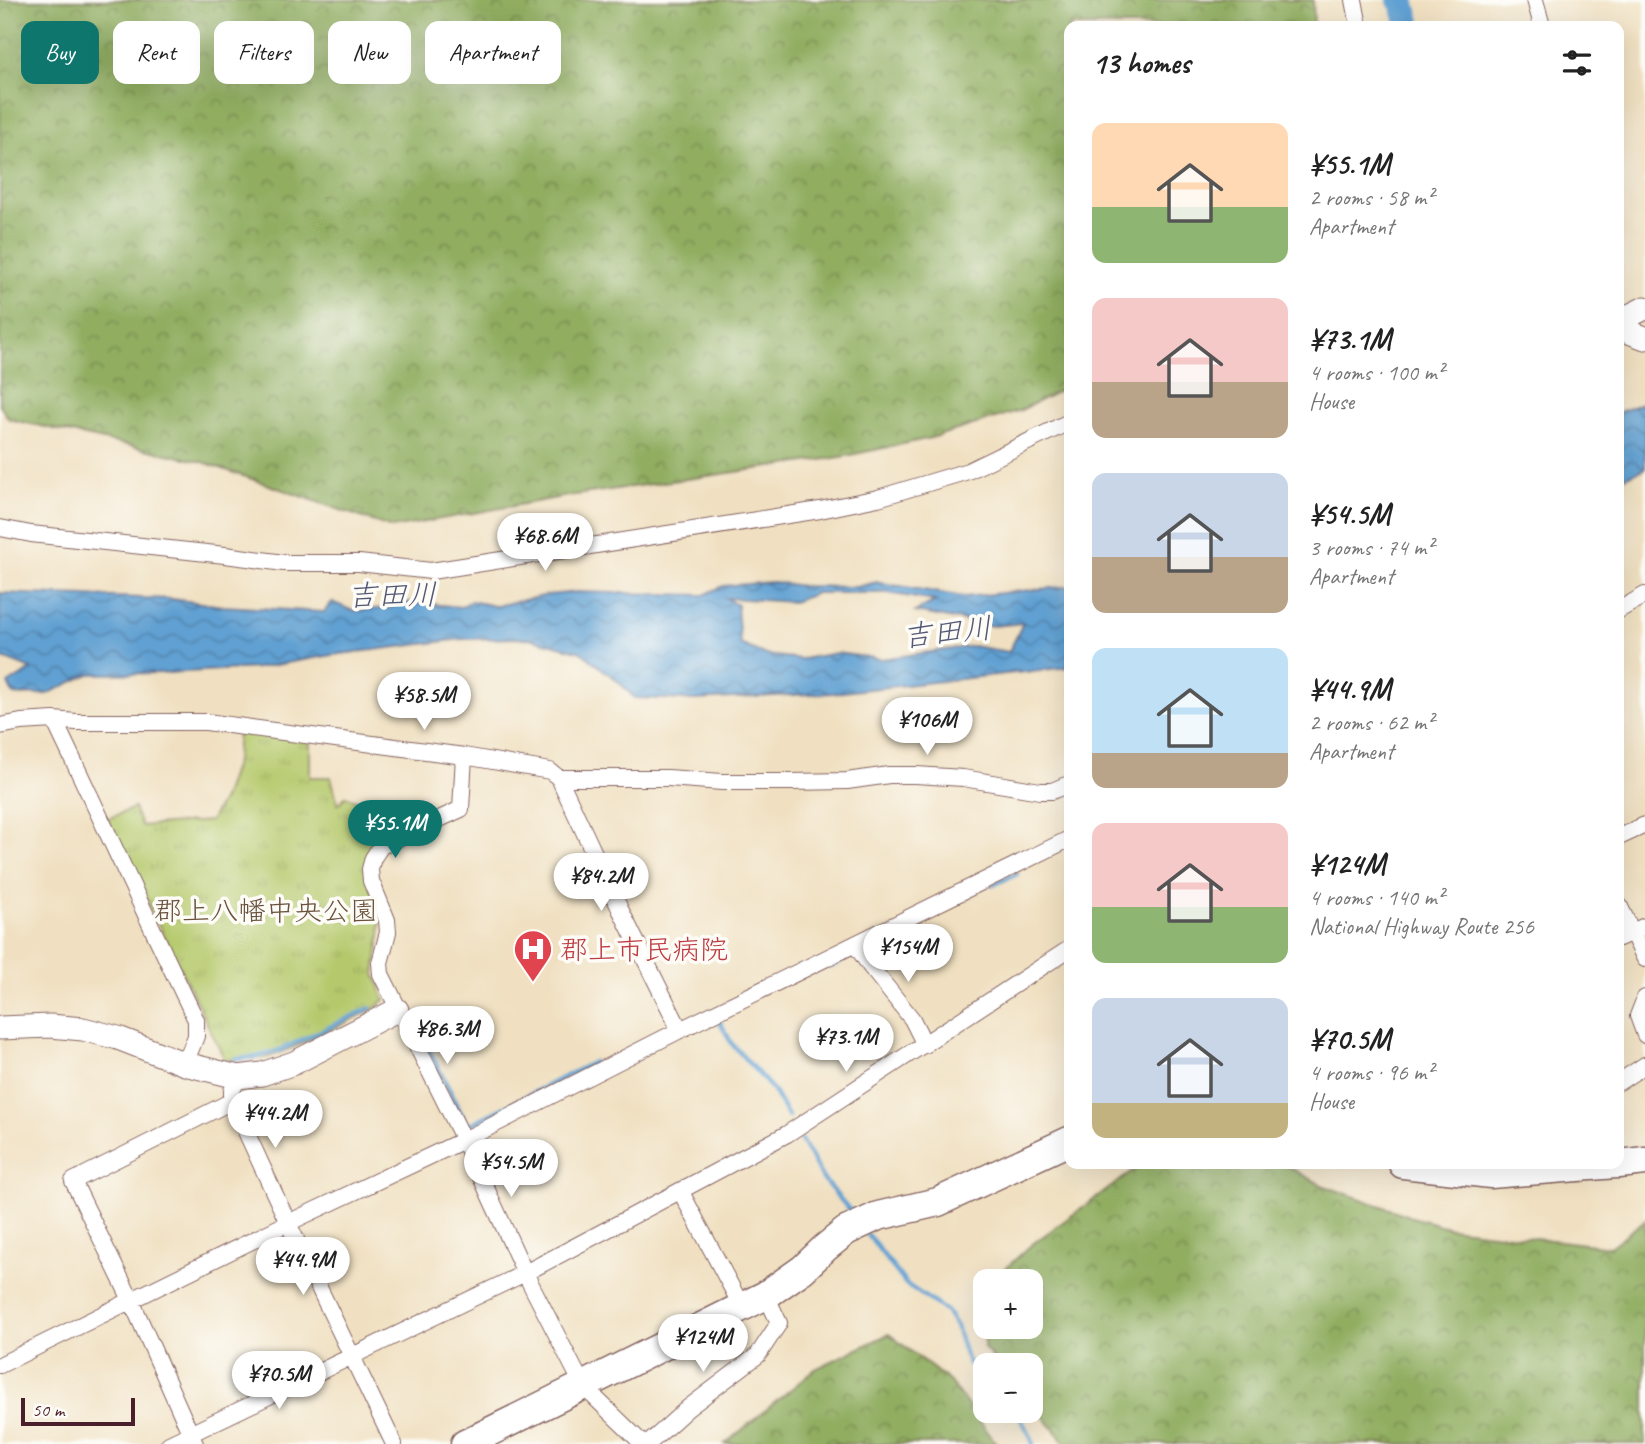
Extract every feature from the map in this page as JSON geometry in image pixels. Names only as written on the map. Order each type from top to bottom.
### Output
[{"type":"highway","points":[[465,1444],[754,1301],[803,1269],[846,1231],[878,1216],[938,1202],[1064,1143]]},
{"type":"highway","points":[[1624,1163],[1645,1161]]},
{"type":"highway","points":[[1447,1169],[1491,1174],[1524,1169]]},
{"type":"street","points":[[1354,0],[1358,21]]},
{"type":"street","points":[[1535,0],[1541,21]]},
{"type":"street","points":[[1624,320],[1645,308]]},
{"type":"street","points":[[1624,328],[1645,338]]},
{"type":"street","points":[[0,528],[31,534],[284,563],[359,563],[431,571],[820,510],[878,498],[968,471],[1064,424]]},
{"type":"street","points":[[1624,607],[1645,595]]},
{"type":"street","points":[[54,720],[196,1020],[196,1036],[185,1064]]},
{"type":"street","points":[[0,726],[54,720],[206,722],[550,771],[559,778],[680,1030]]},
{"type":"street","points":[[464,757],[461,809],[381,846],[373,858],[371,881],[387,920],[388,933],[380,962],[381,974],[464,1140],[525,1273],[583,1386],[646,1444],[758,1355],[779,1323],[754,1301],[681,1192]]},
{"type":"street","points":[[559,778],[777,782],[916,775],[963,778],[1040,791],[1052,791],[1064,786]]},
{"type":"street","points":[[1624,835],[1645,825]]},
{"type":"street","points":[[0,1365],[288,1223],[464,1140],[680,1030],[1064,841]]},
{"type":"street","points":[[1624,916],[1645,958]]},
{"type":"street","points":[[855,944],[912,1020],[926,1045]]},
{"type":"street","points":[[169,1444],[192,1439],[351,1356],[525,1273],[787,1134],[1064,952]]},
{"type":"street","points":[[1645,998],[1638,1016],[1645,1035]]},
{"type":"street","points":[[0,1028],[83,1028],[118,1038],[185,1064],[238,1077],[262,1074],[294,1063],[397,1010]]},
{"type":"street","points":[[1624,1079],[1645,1065]]},
{"type":"street","points":[[238,1077],[232,1091],[232,1101],[394,1444]]},
{"type":"street","points":[[192,1439],[131,1300],[73,1181],[232,1101]]},
{"type":"green space","points":[[0,0],[1313,0],[1314,21],[1064,21],[1064,388],[1021,410],[931,438],[841,457],[568,496],[392,528],[203,462],[9,419],[0,406]]},
{"type":"green space","name":"郡上八幡中央公園","points":[[238,731],[310,740],[310,777],[331,777],[338,804],[346,796],[380,811],[392,837],[372,849],[381,920],[375,974],[385,1000],[372,1010],[267,1058],[225,1060],[107,819],[134,808],[141,826],[210,821],[223,799],[236,761]]},
{"type":"green space","points":[[1136,1169],[1292,1169],[1322,1185],[1451,1228],[1610,1247],[1645,1220],[1645,1444],[1066,1444],[1043,1416],[1043,1353],[988,1353],[984,1348],[984,1339],[1043,1339],[1043,1269],[1005,1269],[1031,1245]]},
{"type":"green space","points":[[889,1334],[950,1382],[973,1412],[973,1423],[981,1423],[997,1444],[725,1444],[815,1369]]},
{"type":"water","points":[[1645,402],[1645,468],[1624,478],[1624,410]]},
{"type":"water","points":[[772,582],[803,586],[856,587],[877,582],[964,597],[1064,587],[1064,668],[834,693],[694,700],[634,698],[619,682],[581,652],[529,638],[463,639],[332,655],[258,668],[89,674],[47,694],[14,695],[8,684],[31,669],[3,658],[0,660],[0,593],[173,599],[223,606],[324,612],[332,602],[353,611],[387,608],[411,602],[461,607],[471,601],[495,606],[576,592],[704,595],[723,586]],"holes":[[[816,593],[888,593],[935,601],[915,612],[993,626],[1023,623],[1009,652],[973,646],[881,659],[837,653],[801,659],[766,655],[740,644],[737,605],[726,598],[794,602]]]},
{"type":"waterway","points":[[1400,0],[1408,21]]},
{"type":"waterway","points":[[993,885],[1017,874]]},
{"type":"waterway","points":[[871,945],[913,924]]},
{"type":"waterway","points":[[830,967],[852,955]]},
{"type":"waterway","points":[[235,1059],[257,1057],[280,1050],[370,1008]]},
{"type":"waterway","points":[[720,1022],[732,1044],[772,1089],[788,1116]]},
{"type":"waterway","points":[[416,1024],[466,1123],[471,1124],[594,1062]]},
{"type":"waterway","points":[[801,1140],[823,1179],[853,1214]]},
{"type":"waterway","points":[[868,1235],[906,1284],[946,1311],[956,1326],[965,1355],[973,1367]]},
{"type":"waterway","points":[[1023,1423],[1033,1444]]},
{"type":"place","name":"郡上市民病院","points":[[533,983]]},
{"type":"water label","name":"吉田川","points":[[392,595]]},
{"type":"water label","name":"吉田川","points":[[947,632]]}]
